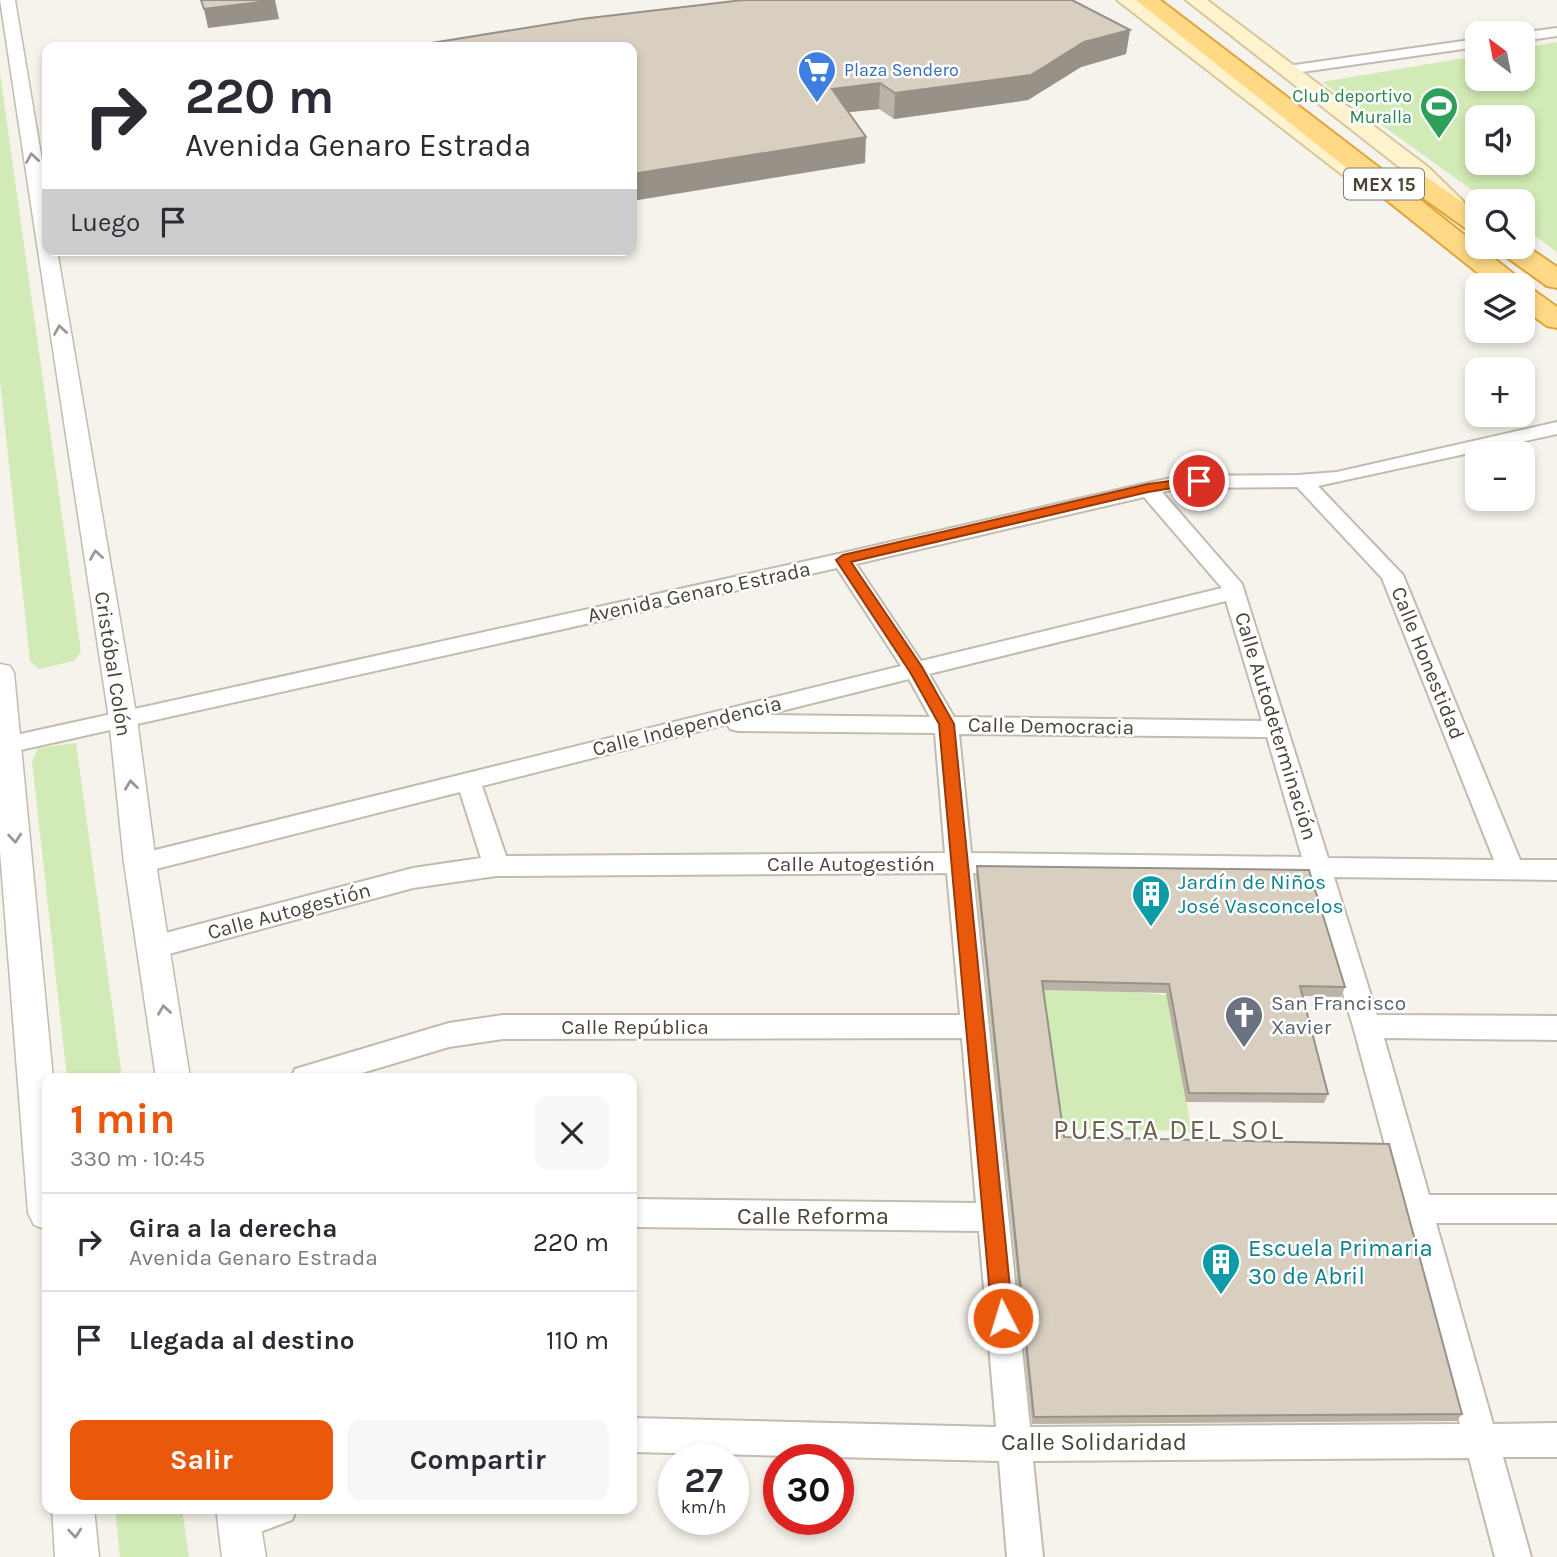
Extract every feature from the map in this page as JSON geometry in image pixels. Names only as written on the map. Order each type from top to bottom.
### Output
[{"type":"highway","name":"MEX 15","points":[[1147,0],[1274,79],[1376,177],[1494,273]]},
{"type":"highway","name":"MEX 15","points":[[1171,0],[1274,79],[1465,215]]},
{"type":"highway","points":[[1527,259],[1557,280]]},
{"type":"highway","points":[[1535,304],[1557,320]]},
{"type":"main road","points":[[1126,0],[1384,196],[1426,220]]},
{"type":"main road","points":[[1195,0],[1274,79]]},
{"type":"street","name":"Cristóbal Colón","points":[[7,0],[42,219]]},
{"type":"street","points":[[1535,35],[1557,32]]},
{"type":"street","points":[[1274,79],[1465,45]]},
{"type":"street","name":"Cristóbal Colón","points":[[48,256],[123,719],[140,863],[172,1073]]},
{"type":"street","name":"Avenida Genaro Estrada","points":[[7,745],[843,560],[1148,488],[1181,482],[1218,480],[1304,483],[1557,428]]},
{"type":"street","name":"Calle Honestidad","points":[[1304,483],[1392,575],[1511,870]]},
{"type":"street","name":"Calle Autodeterminación","points":[[1148,488],[1231,584],[1234,592],[1367,1026],[1513,1557]]},
{"type":"street","points":[[843,560],[916,671],[946,724],[1025,1557]]},
{"type":"street","name":"Calle Independencia","points":[[140,863],[1234,592]]},
{"type":"street","points":[[0,673],[42,1154]]},
{"type":"street","name":"Calle Democracia","points":[[699,723],[1277,729]]},
{"type":"street","points":[[468,780],[496,866]]},
{"type":"street","name":"Calle Autogestión","points":[[154,947],[413,878],[496,866],[958,863],[1557,870]]},
{"type":"street","name":"Calle República","points":[[321,1073],[449,1035],[503,1027],[973,1026]]},
{"type":"street","points":[[1367,1026],[1557,1028]]},
{"type":"street","points":[[1416,1209],[1557,1209]]},
{"type":"street","name":"Calle Reforma","points":[[637,1213],[993,1217]]},
{"type":"street","name":"Calle Solidaridad","points":[[637,1435],[1014,1444],[1557,1440]]},
{"type":"street","points":[[73,1514],[77,1557]]},
{"type":"street","points":[[240,1529],[269,1514]]},
{"type":"green space","name":"Club deportivo Muralla","points":[[1557,42],[1557,252],[1535,236],[1535,189],[1470,189],[1322,82],[1465,58],[1465,91],[1535,91],[1535,46]]},
{"type":"green space","points":[[0,73],[81,652],[74,661],[39,669],[30,661],[0,380]]},
{"type":"green space","points":[[76,743],[121,1073],[66,1073],[32,761],[38,748]]},
{"type":"green space","points":[[970,988],[1167,995],[1192,1133],[1157,1130],[984,1129]]},
{"type":"green space","points":[[116,1514],[183,1514],[189,1557],[120,1557]]},
{"type":"building","points":[[201,0],[275,0],[204,9]]},
{"type":"building","name":"Plaza Sendero","points":[[743,0],[1072,0],[1130,30],[1084,42],[1031,75],[895,93],[880,83],[832,89],[866,137],[637,173],[637,42],[437,42],[581,19]]},
{"type":"building","name":"Escuela Primaria 30 de Abril","points":[[977,866],[1309,870],[1345,987],[1300,986],[1328,1094],[1189,1093],[1169,984],[1042,981],[1064,1137],[1389,1144],[1462,1414],[1034,1417]]},
{"type":"place","name":"Plaza Sendero","points":[[817,104]]},
{"type":"place","name":"Club deportivo Muralla","points":[[1439,140]]},
{"type":"place","name":"Jardín de Niños José Vasconcelos","points":[[1151,928]]},
{"type":"place","name":"San Francisco Xavier","points":[[1244,1049]]},
{"type":"place","name":"Escuela Primaria 30 de Abril","points":[[1221,1296]]},
{"type":"district","name":"PUESTA DEL SOL","points":[[1169,1129]]},
{"type":"route","points":[[1003,1318],[946,724],[916,671],[843,560],[1148,488],[1199,481]]}]
